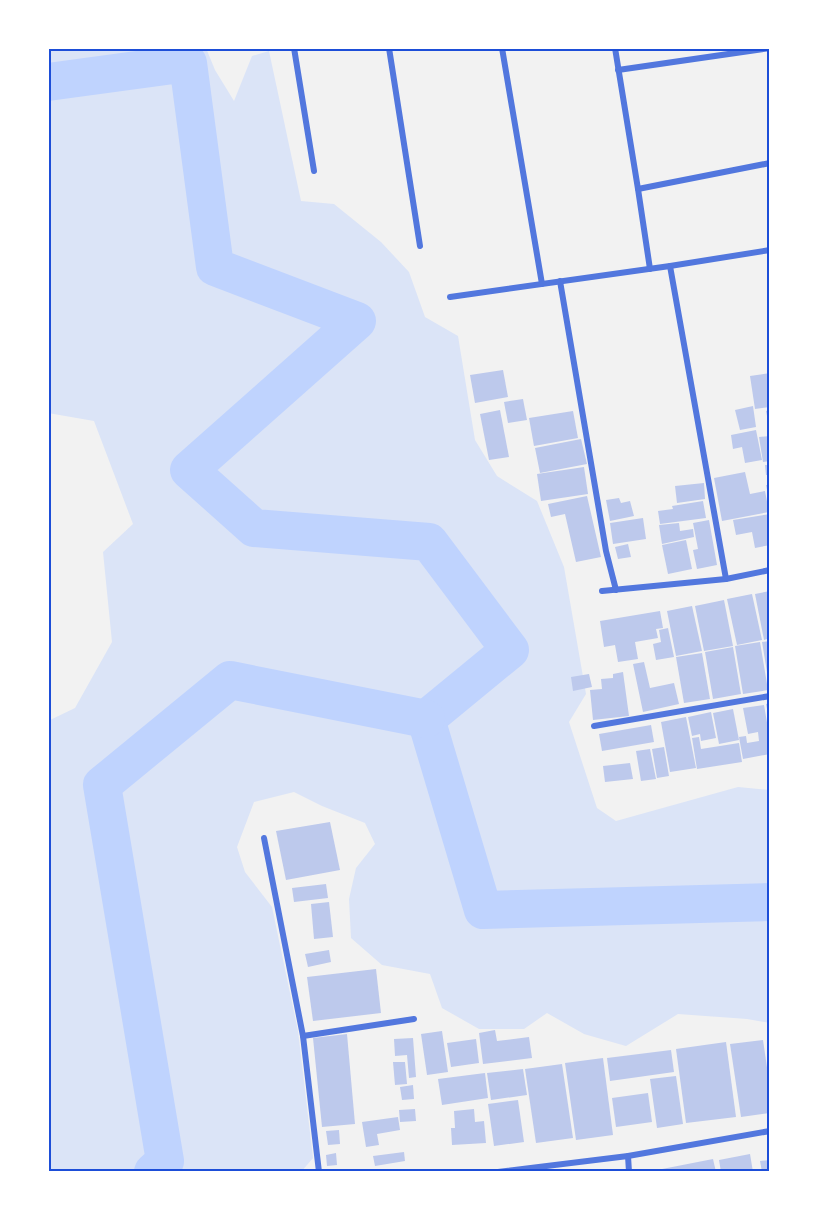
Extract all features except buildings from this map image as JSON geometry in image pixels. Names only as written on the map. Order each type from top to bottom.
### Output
[{"type":"street","points":[[294,48],[314,171]]},
{"type":"street","points":[[389,48],[420,246]]},
{"type":"street","points":[[502,48],[542,284]]},
{"type":"street","points":[[615,48],[650,269]]},
{"type":"street","points":[[618,70],[770,48]]},
{"type":"street","points":[[638,189],[770,163]]},
{"type":"street","points":[[450,297],[770,250]]},
{"type":"street","points":[[670,266],[726,579]]},
{"type":"street","points":[[560,281],[606,551],[616,590]]},
{"type":"street","points":[[602,591],[726,579],[770,570]]},
{"type":"street","points":[[594,726],[770,696]]},
{"type":"street","points":[[264,838],[303,1036],[319,1172]]},
{"type":"street","points":[[303,1036],[414,1019]]},
{"type":"street","points":[[498,1172],[628,1156],[770,1131]]},
{"type":"street","points":[[628,1156],[629,1172]]},
{"type":"shaded area","points":[[48,48],[206,48],[215,70],[234,101],[252,56],[269,51],[301,201],[334,204],[381,242],[409,272],[425,317],[458,336],[475,440],[497,476],[537,501],[564,567],[586,694],[569,722],[597,808],[616,821],[738,787],[770,790],[770,1023],[678,1014],[626,1046],[584,1034],[547,1013],[524,1029],[479,1029],[442,1008],[430,974],[382,965],[351,938],[349,899],[356,868],[375,844],[365,823],[294,792],[254,802],[237,847],[245,872],[272,907],[298,1031],[313,1158],[301,1172],[48,1172],[48,721],[75,708],[112,642],[103,552],[133,524],[94,421],[48,413]]},
{"type":"waterway","points":[[48,82],[188,63],[215,267],[357,321],[189,470],[254,528],[429,542],[510,650],[426,719]]},
{"type":"waterway","points":[[153,1172],[165,1161],[102,785],[230,680],[426,719]]},
{"type":"waterway","points":[[426,719],[483,910],[770,902]]}]
